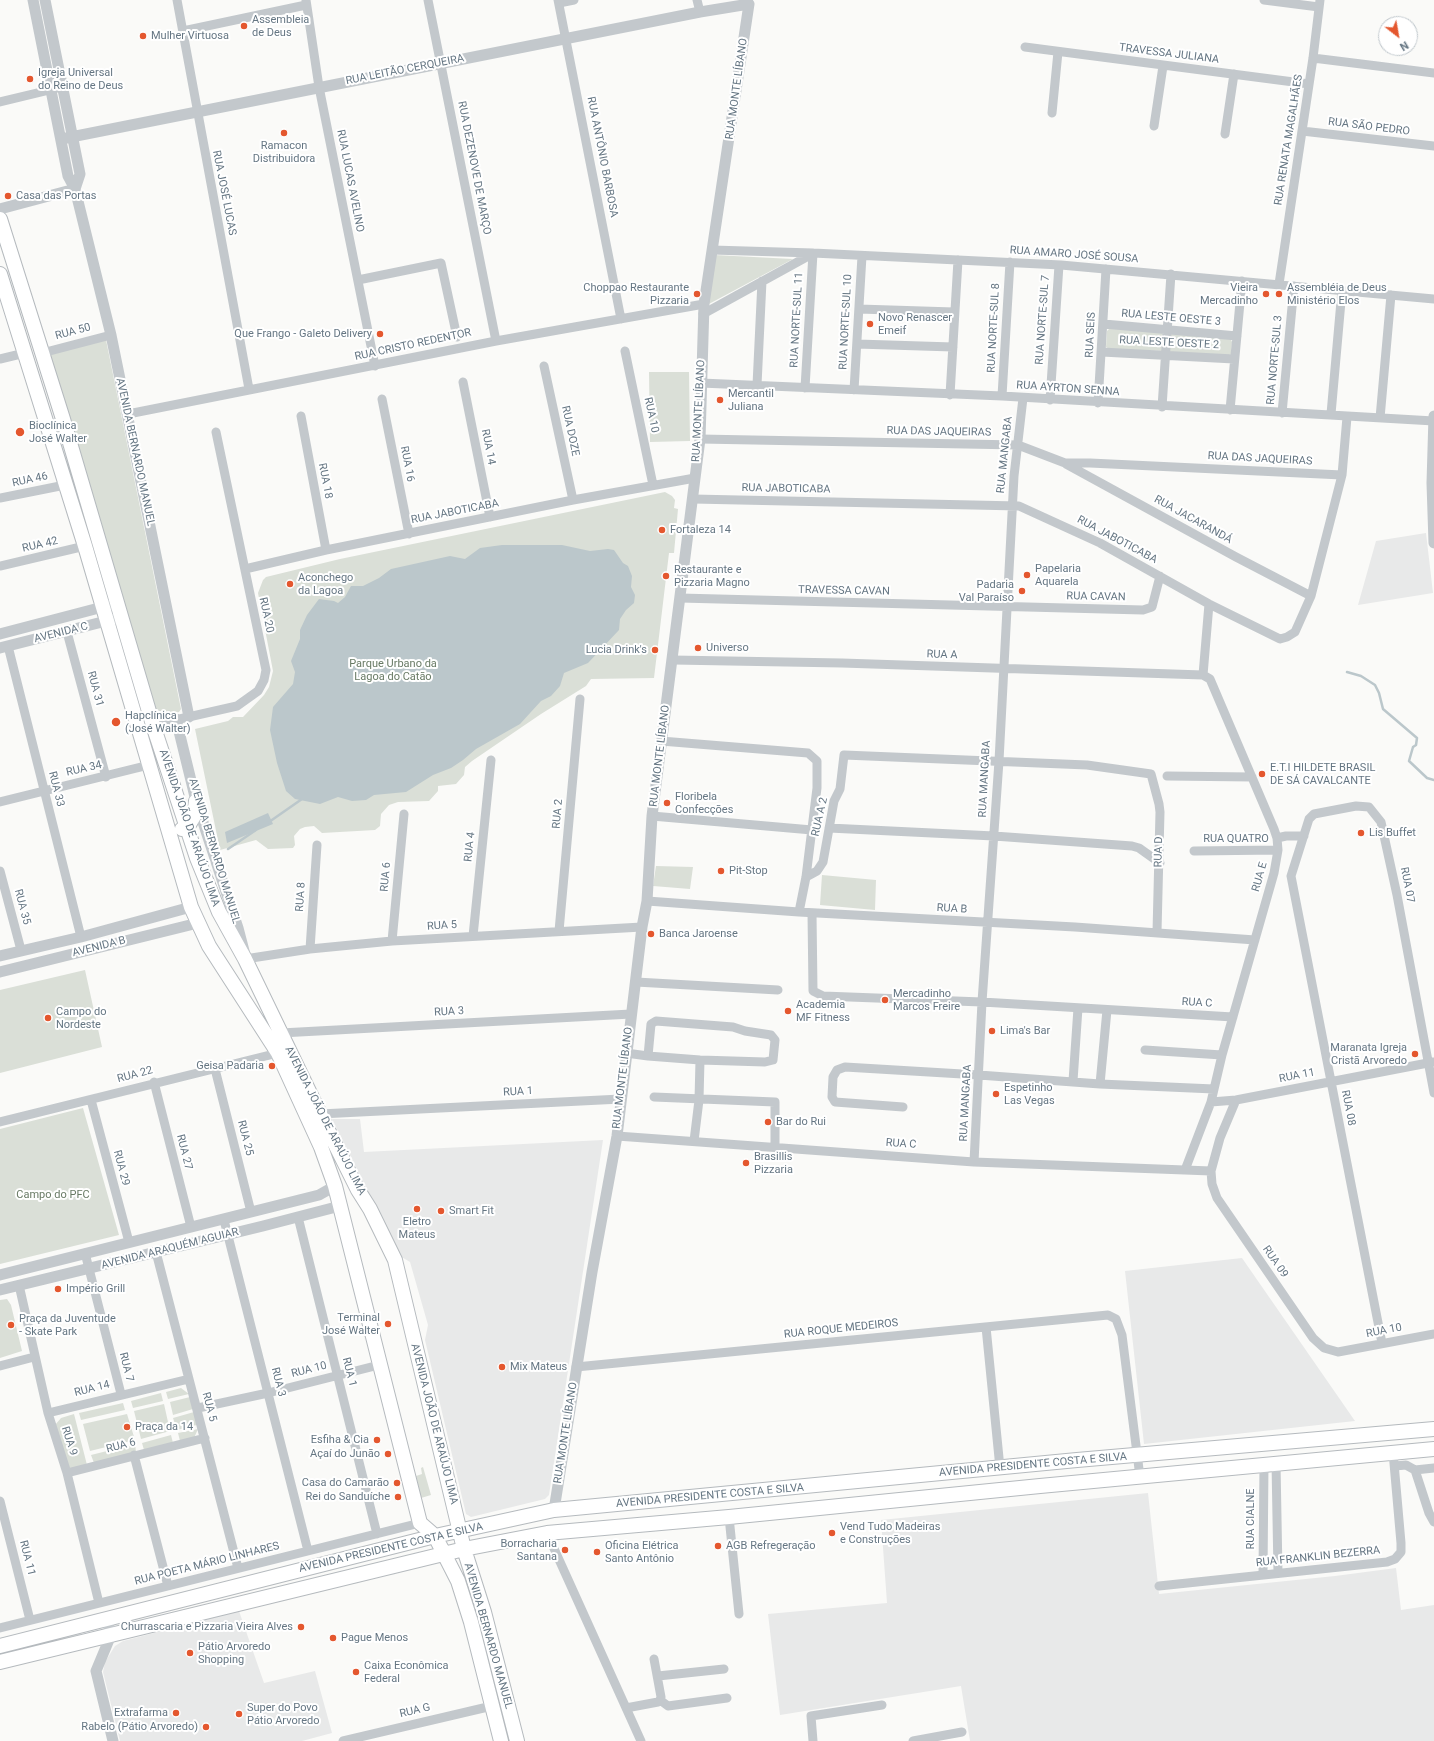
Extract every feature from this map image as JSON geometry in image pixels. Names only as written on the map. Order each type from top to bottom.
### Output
[{"type":"main road","name":"AVENIDA JOÃO DE ARAÚJO LIMA","points":[[0,219],[120,610],[153,725],[187,828],[219,912],[245,960],[276,1043],[321,1147],[335,1186],[420,1523]]},
{"type":"main road","name":"AVENIDA JOÃO DE ARAÚJO LIMA","points":[[0,274],[2,290],[25,353],[105,614],[177,864],[191,907],[209,946],[276,1043],[320,1114],[395,1260],[460,1531]]},
{"type":"main road","points":[[168,829],[178,830],[187,828],[194,816],[196,801]]},
{"type":"main road","points":[[177,864],[180,857],[188,853],[198,858]]},
{"type":"main road","name":"AVENIDA PRESIDENTE COSTA E SILVA","points":[[0,1646],[435,1536],[554,1510],[1434,1429]]},
{"type":"main road","name":"AVENIDA PRESIDENTE COSTA E SILVA","points":[[0,1662],[464,1548],[547,1533],[670,1523],[1270,1464],[1394,1459],[1434,1449]]},
{"type":"main road","points":[[892,1478],[894,1501]]},
{"type":"main road","points":[[670,1523],[660,1518],[658,1514],[659,1510],[682,1498]]},
{"type":"main road","points":[[624,1527],[636,1523],[641,1518],[640,1508],[633,1503]]},
{"type":"main road","points":[[420,1523],[435,1536]]},
{"type":"main road","name":"AVENIDA BERNARDO MANUEL","points":[[460,1531],[484,1612],[517,1741]]},
{"type":"main road","name":"AVENIDA BERNARDO MANUEL","points":[[435,1536],[458,1581],[471,1622],[501,1741]]},
{"type":"street","name":"AVENIDA BERNARDO MANUEL","points":[[33,0],[72,136],[80,174],[75,189]]},
{"type":"street","name":"AVENIDA BERNARDO MANUEL","points":[[45,0],[57,88],[61,139],[68,176],[75,189],[111,335],[189,717]]},
{"type":"street","name":"RUA JOSÉ LUCAS","points":[[177,0],[249,389]]},
{"type":"street","name":"RUA DEZENOVE DE MARÇO","points":[[428,0],[496,340]]},
{"type":"street","points":[[558,2],[574,0]]},
{"type":"street","points":[[697,0],[700,12]]},
{"type":"street","points":[[1264,0],[1319,4]]},
{"type":"street","name":"RUA ANTÔNIO BARBOSA","points":[[558,2],[621,319]]},
{"type":"street","name":"RUA LEITÃO CERQUEIRA","points":[[61,139],[749,2]]},
{"type":"street","name":"RUA MONTE LÍBANO","points":[[554,1510],[576,1367],[617,1136],[642,927],[647,901],[652,816],[700,439],[704,309],[749,2]]},
{"type":"street","points":[[183,32],[306,3]]},
{"type":"street","name":"RUA LUCAS AVELINO","points":[[306,3],[319,87],[375,366]]},
{"type":"street","name":"RUA RENATA MAGALHÃES","points":[[1279,284],[1313,58],[1319,4]]},
{"type":"street","name":"TRAVESSA JULIANA","points":[[1025,47],[1309,84]]},
{"type":"street","points":[[1052,113],[1058,52]]},
{"type":"street","points":[[1313,58],[1434,73]]},
{"type":"street","points":[[1154,126],[1163,66]]},
{"type":"street","points":[[1225,134],[1234,74]]},
{"type":"street","points":[[0,102],[57,88]]},
{"type":"street","name":"RUA SÃO PEDRO","points":[[1302,131],[1434,146]]},
{"type":"street","points":[[0,209],[75,189]]},
{"type":"street","name":"RUA AMARO JOSÉ SOUSA","points":[[712,250],[813,253],[1058,265],[1171,274],[1434,299]]},
{"type":"street","name":"RUA CRISTO REDENTOR","points":[[128,414],[249,389],[375,366],[496,340],[621,319],[704,309],[762,281],[813,253]]},
{"type":"street","name":"RUA NORTE-SUL 11","points":[[805,388],[813,253]]},
{"type":"street","name":"RUA NORTE-SUL 10","points":[[854,390],[862,256]]},
{"type":"street","points":[[950,395],[958,260]]},
{"type":"street","name":"RUA NORTE-SUL 8","points":[[1002,396],[1010,262]]},
{"type":"street","points":[[358,280],[441,263],[457,337]]},
{"type":"street","name":"RUA NORTE-SUL 7","points":[[1050,400],[1058,265]]},
{"type":"street","name":"RUA SEIS","points":[[1098,403],[1104,324],[1106,269]]},
{"type":"street","points":[[1162,407],[1164,355],[1171,274]]},
{"type":"street","points":[[757,385],[762,281]]},
{"type":"street","points":[[1230,410],[1242,281]]},
{"type":"street","name":"RUA NORTE-SUL 3","points":[[1282,413],[1294,286]]},
{"type":"street","points":[[1331,414],[1342,290]]},
{"type":"street","points":[[1380,418],[1391,295]]},
{"type":"street","points":[[859,309],[954,312]]},
{"type":"street","name":"RUA LESTE OESTE 3","points":[[1104,324],[1237,336]]},
{"type":"street","name":"RUA 50","points":[[42,353],[111,335]]},
{"type":"street","points":[[857,344],[952,347]]},
{"type":"street","name":"RUA 10","points":[[625,351],[653,485]]},
{"type":"street","name":"RUA LESTE OESTE 2","points":[[1102,352],[1234,359]]},
{"type":"street","points":[[0,359],[25,353]]},
{"type":"street","name":"RUA DOZE","points":[[544,366],[573,500]]},
{"type":"street","name":"RUA 14","points":[[463,382],[490,517]]},
{"type":"street","name":"RUA AYRTON SENNA","points":[[701,383],[950,395],[1002,396],[1162,407],[1434,420]]},
{"type":"street","name":"RUA MANGABA","points":[[974,1162],[982,1002],[999,761],[1012,506],[1023,398]]},
{"type":"street","name":"RUA 16","points":[[382,399],[409,534]]},
{"type":"street","name":"RUA 18","points":[[301,416],[326,550]]},
{"type":"street","name":"RUA JABOTICABA","points":[[693,499],[1019,506],[1046,517],[1100,543],[1209,604],[1280,638],[1287,637],[1295,632],[1310,596],[1342,475],[1347,417]]},
{"type":"street","points":[[1434,420],[1434,537]]},
{"type":"street","name":"RUA 20","points":[[153,725],[237,706],[258,691],[264,680],[266,670],[216,432]]},
{"type":"street","name":"RUA DAS JAQUEIRAS","points":[[700,439],[1018,445],[1065,463],[1098,463],[1342,475]]},
{"type":"street","name":"RUA JACARANDÁ","points":[[1065,463],[1310,596]]},
{"type":"street","name":"RUA JABOTICABA","points":[[245,569],[326,550],[573,500],[695,478]]},
{"type":"street","name":"RUA 46","points":[[0,498],[65,485]]},
{"type":"street","name":"RUA 42","points":[[0,566],[84,546]]},
{"type":"street","name":"RUA CAVAN","points":[[1007,607],[1143,610],[1152,607],[1160,576]]},
{"type":"street","name":"TRAVESSA CAVAN","points":[[680,598],[1007,607]]},
{"type":"street","points":[[1206,677],[1209,604]]},
{"type":"street","name":"AVENIDA C","points":[[0,634],[120,610]]},
{"type":"street","name":"AVENIDA C","points":[[4,647],[67,632],[105,614]]},
{"type":"street","name":"RUA 31","points":[[67,632],[106,776]]},
{"type":"street","name":"RUA 33","points":[[4,647],[44,791],[81,937]]},
{"type":"street","name":"RUA A","points":[[673,660],[842,663],[1206,677]]},
{"type":"street","name":"RUA E","points":[[1206,677],[1252,776],[1277,838],[1278,850],[1274,873],[1214,1089]]},
{"type":"street","name":"RUA 2","points":[[559,931],[580,699]]},
{"type":"street","name":"AVENIDA BERNARDO MANUEL","points":[[176,719],[196,801],[238,928],[245,960]]},
{"type":"street","points":[[661,741],[808,753],[816,761],[817,788],[812,830],[806,877],[798,912]]},
{"type":"street","name":"RUA A 2","points":[[806,877],[817,872],[823,862],[834,801],[840,789],[844,755],[999,761]]},
{"type":"street","name":"RUA 4","points":[[473,936],[491,760]]},
{"type":"street","name":"RUA D","points":[[999,761],[1087,766],[1151,774],[1159,804],[1160,863],[1157,932]]},
{"type":"street","name":"RUA 34","points":[[0,802],[149,765]]},
{"type":"street","points":[[1167,776],[1252,776]]},
{"type":"street","name":"RUA 07","points":[[1291,876],[1311,816],[1322,811],[1356,806],[1369,807],[1381,822],[1431,1062],[1434,1093]]},
{"type":"street","name":"RUA 6","points":[[392,941],[404,814]]},
{"type":"street","points":[[652,816],[812,830]]},
{"type":"street","points":[[829,828],[994,836],[1132,846],[1139,848],[1160,863]]},
{"type":"street","points":[[1277,838],[1291,835],[1304,836]]},
{"type":"street","name":"RUA 8","points":[[310,949],[317,845]]},
{"type":"street","name":"RUA QUATRO","points":[[1194,851],[1278,850]]},
{"type":"street","name":"RUA 35","points":[[0,871],[21,950]]},
{"type":"street","points":[[1274,873],[1291,876]]},
{"type":"street","name":"RUA 08","points":[[1291,876],[1382,1344]]},
{"type":"street","name":"RUA B","points":[[647,901],[812,913],[1157,932],[1255,940]]},
{"type":"street","name":"AVENIDA B","points":[[0,956],[81,937],[191,907]]},
{"type":"street","name":"RUA C","points":[[812,913],[813,991],[823,996],[982,1002],[1234,1017]]},
{"type":"street","name":"AVENIDA B","points":[[0,972],[198,923]]},
{"type":"street","name":"RUA 5","points":[[245,960],[310,949],[392,941],[642,927]]},
{"type":"street","points":[[636,982],[778,990]]},
{"type":"street","points":[[1073,1082],[1078,1008]]},
{"type":"street","points":[[1100,1084],[1107,1010]]},
{"type":"street","name":"RUA 3","points":[[276,1043],[631,1014]]},
{"type":"street","points":[[626,1053],[648,1056],[700,1060],[765,1062],[773,1060],[774,1058],[775,1040],[771,1035],[746,1031],[733,1027],[656,1021],[651,1024],[648,1056]]},
{"type":"street","name":"RUA 22","points":[[0,1122],[91,1100],[154,1082],[215,1069],[276,1043]]},
{"type":"street","points":[[1145,1050],[1222,1056]]},
{"type":"street","points":[[694,1141],[699,1100],[700,1060]]},
{"type":"street","name":"RUA 11","points":[[1236,1100],[1431,1062]]},
{"type":"street","points":[[903,1106],[835,1102],[832,1097],[834,1076],[837,1070],[845,1067],[1100,1084],[1214,1089],[1211,1102],[1185,1170],[1211,1172]]},
{"type":"street","name":"RUA 25","points":[[215,1069],[251,1212]]},
{"type":"street","name":"RUA 27","points":[[154,1082],[191,1227]]},
{"type":"street","points":[[654,1097],[775,1102],[775,1147]]},
{"type":"street","name":"RUA 1","points":[[320,1114],[621,1099]]},
{"type":"street","name":"RUA 29","points":[[91,1100],[129,1242]]},
{"type":"street","points":[[1211,1102],[1236,1100]]},
{"type":"street","name":"RUA 09","points":[[1236,1100],[1220,1138],[1211,1172],[1212,1184],[1217,1198],[1313,1338],[1324,1348],[1338,1352]]},
{"type":"street","name":"RUA C","points":[[617,1136],[974,1162],[1185,1170]]},
{"type":"street","name":"AVENIDA ARAQUÉM AGUIAR","points":[[0,1275],[319,1195],[335,1186]]},
{"type":"street","name":"AVENIDA ARAQUÉM AGUIAR","points":[[0,1290],[228,1235],[340,1206]]},
{"type":"street","name":"RUA 1","points":[[298,1217],[377,1534]]},
{"type":"street","name":"RUA 3","points":[[224,1220],[308,1551]]},
{"type":"street","name":"RUA 5","points":[[156,1252],[198,1408],[204,1438],[238,1568]]},
{"type":"street","name":"RUA 7","points":[[85,1253],[121,1394]]},
{"type":"street","name":"RUA 9","points":[[19,1286],[48,1413],[67,1473],[100,1603]]},
{"type":"street","name":"RUA ROQUE MEDEIROS","points":[[576,1367],[1108,1315],[1116,1319],[1122,1335],[1137,1456]]},
{"type":"street","points":[[986,1327],[1000,1468]]},
{"type":"street","name":"RUA 10","points":[[1338,1352],[1434,1334]]},
{"type":"street","points":[[0,1366],[34,1357]]},
{"type":"street","name":"RUA 10","points":[[198,1408],[268,1393],[379,1365]]},
{"type":"street","name":"RUA 14","points":[[48,1413],[121,1394],[189,1379]]},
{"type":"street","name":"RUA 6","points":[[67,1473],[204,1438]]},
{"type":"street","points":[[134,1455],[168,1586]]},
{"type":"street","points":[[1137,1456],[1140,1477]]},
{"type":"street","points":[[1394,1459],[1415,1470],[1434,1468]]},
{"type":"street","name":"RUA FRANKLIN BEZERRA","points":[[1159,1586],[1395,1559],[1401,1552],[1401,1543],[1394,1459]]},
{"type":"street","points":[[1270,1464],[1278,1573]]},
{"type":"street","name":"RUA CIALNE","points":[[1263,1574],[1270,1464]]},
{"type":"street","points":[[1415,1470],[1429,1513],[1434,1522]]},
{"type":"street","name":"RUA 11","points":[[0,1501],[30,1620]]},
{"type":"street","points":[[729,1517],[740,1614]]},
{"type":"street","name":"RUA POETA MÁRIO LINHARES","points":[[0,1628],[420,1523]]},
{"type":"street","points":[[547,1533],[641,1741]]},
{"type":"street","points":[[107,1619],[111,1635],[96,1671],[113,1741]]},
{"type":"street","points":[[654,1659],[658,1676],[660,1700],[668,1706],[726,1698]]},
{"type":"street","points":[[658,1676],[724,1669]]},
{"type":"street","points":[[626,1708],[658,1702],[660,1700]]},
{"type":"street","points":[[813,1741],[810,1716],[882,1705]]},
{"type":"street","name":"RUA G","points":[[343,1741],[380,1736],[492,1706]]},
{"type":"street","points":[[913,1741],[962,1732]]},
{"type":"shaded area","points":[[1426,533],[1433,593],[1358,605],[1376,541]]},
{"type":"shaded area","name":"Parque Urbano da Lagoa do Catão","points":[[502,545],[562,545],[590,551],[608,549],[614,550],[623,563],[628,566],[632,576],[631,587],[635,595],[634,603],[626,610],[620,619],[619,630],[588,663],[564,673],[560,686],[551,696],[541,701],[520,724],[476,749],[451,768],[433,775],[406,792],[374,795],[366,800],[352,801],[338,797],[320,804],[295,799],[286,791],[277,763],[270,730],[273,707],[293,684],[295,672],[291,661],[300,639],[300,630],[307,615],[319,599],[338,603],[345,597],[351,586],[363,586],[379,578],[391,569],[450,556],[465,559],[480,548]]},
{"type":"shaded area","points":[[268,813],[273,824],[227,843],[225,832]]},
{"type":"shaded area","points":[[332,1119],[360,1119],[364,1152],[603,1140],[549,1495],[545,1499],[471,1517],[466,1514],[425,1340],[428,1325],[410,1262],[400,1256]]},
{"type":"shaded area","points":[[1242,1258],[1355,1421],[1144,1444],[1125,1271]]},
{"type":"shaded area","points":[[1148,1493],[1159,1594],[1335,1576],[1396,1568],[1401,1610],[1434,1605],[1434,1741],[970,1741],[961,1686],[780,1715],[768,1614],[887,1603],[881,1520]]},
{"type":"shaded area","points":[[239,1611],[264,1683],[315,1671],[332,1733],[302,1741],[120,1741],[103,1672],[105,1662],[115,1646],[123,1641]]},
{"type":"green space","points":[[714,255],[793,259],[707,305]]},
{"type":"green space","points":[[1110,328],[1162,332],[1164,337],[1163,351],[1109,349],[1106,347],[1107,331]]},
{"type":"green space","points":[[1173,333],[1230,338],[1232,342],[1231,354],[1227,356],[1171,353],[1168,350],[1169,337]]},
{"type":"green space","points":[[106,340],[181,709],[179,712],[158,716],[155,714],[47,357],[51,352]]},
{"type":"green space","points":[[649,372],[689,372],[690,441],[650,442]]},
{"type":"green space","name":"Parque Urbano da Lagoa do Catão","points":[[665,492],[672,496],[675,500],[674,508],[678,509],[674,553],[669,553],[654,678],[591,679],[586,686],[541,714],[472,761],[465,767],[464,775],[456,784],[438,786],[438,791],[429,801],[398,802],[389,805],[381,814],[380,826],[375,830],[322,833],[314,826],[305,827],[300,829],[294,836],[295,845],[293,848],[268,849],[256,840],[220,850],[195,729],[228,721],[233,717],[243,717],[264,695],[269,687],[273,671],[258,593],[263,580],[266,577],[340,559]]},
{"type":"green space","points":[[656,866],[693,867],[690,889],[653,886]]},
{"type":"green space","points":[[822,875],[876,880],[875,910],[820,905]]},
{"type":"green space","name":"Campo do Nordeste","points":[[85,970],[102,1047],[0,1073],[0,990]]},
{"type":"green space","name":"Campo do PFC","points":[[83,1108],[119,1235],[0,1264],[0,1129]]},
{"type":"green space","points":[[7,1299],[11,1305],[22,1351],[0,1358],[0,1300]]},
{"type":"green space","points":[[181,1388],[189,1394],[168,1399],[166,1392]]},
{"type":"green space","points":[[161,1393],[163,1401],[133,1408],[131,1401]]},
{"type":"green space","points":[[190,1397],[193,1409],[173,1415],[170,1402]]},
{"type":"green space","points":[[123,1403],[125,1410],[81,1420],[79,1413]]},
{"type":"green space","points":[[164,1404],[170,1431],[141,1439],[134,1411]]},
{"type":"green space","points":[[194,1412],[197,1425],[177,1430],[173,1418]]},
{"type":"green space","points":[[74,1414],[87,1465],[72,1469],[66,1466],[55,1425],[61,1418]]},
{"type":"green space","points":[[127,1414],[135,1440],[90,1451],[83,1424]]},
{"type":"green space","points":[[198,1429],[194,1438],[180,1441],[178,1433]]},
{"type":"green space","points":[[171,1435],[173,1443],[144,1450],[142,1443]]},
{"type":"green space","points":[[135,1444],[136,1452],[94,1463],[91,1455]]},
{"type":"green space","points":[[423,1467],[431,1495],[421,1498],[416,1476],[422,1474],[421,1468]]},
{"type":"waterway","points":[[1347,672],[1361,676],[1375,685],[1379,693],[1383,709],[1417,738],[1416,745],[1413,747],[1409,761],[1427,778],[1434,780]]},
{"type":"waterway","points":[[269,822],[302,799]]},
{"type":"waterway","points":[[228,849],[256,830]]},
{"type":"place","name":"Assembleia de Deus","points":[[244,26]]},
{"type":"place","name":"Mulher Virtuosa","points":[[143,36]]},
{"type":"place","name":"Igreja Universal do Reino de Deus","points":[[30,79]]},
{"type":"place","name":"Ramacon Distribuidora","points":[[284,133]]},
{"type":"place","name":"Casa das Portas","points":[[8,196]]},
{"type":"place","name":"Choppao Restaurante Pizzaria","points":[[697,294]]},
{"type":"place","name":"Vieira Mercadinho","points":[[1266,294]]},
{"type":"place","name":"Assembléia de Deus Ministério Elos","points":[[1279,294]]},
{"type":"place","name":"Novo Renascer Emeif","points":[[870,324]]},
{"type":"place","name":"Que Frango - Galeto Delivery","points":[[380,334]]},
{"type":"place","name":"Mercantil Juliana","points":[[720,400]]},
{"type":"place","name":"Bioclínica José Walter","points":[[20,432]]},
{"type":"place","name":"Fortaleza 14","points":[[662,530]]},
{"type":"place","name":"Papelaria Aquarela","points":[[1027,575]]},
{"type":"place","name":"Restaurante e Pizzaria Magno","points":[[666,576]]},
{"type":"place","name":"Aconchego da Lagoa","points":[[290,584]]},
{"type":"place","name":"Padaria Val Paraíso","points":[[1022,591]]},
{"type":"place","name":"Universo","points":[[698,648]]},
{"type":"place","name":"Lucia Drink's","points":[[655,650]]},
{"type":"place","name":"Hapclínica (José Walter)","points":[[116,722]]},
{"type":"place","name":"E.T.I HILDETE BRASIL DE SÁ CAVALCANTE","points":[[1262,774]]},
{"type":"place","name":"Floribela Confecções","points":[[667,803]]},
{"type":"place","name":"Lis Buffet","points":[[1361,833]]},
{"type":"place","name":"Pit-Stop","points":[[721,871]]},
{"type":"place","name":"Banca Jaroense","points":[[651,934]]},
{"type":"place","name":"Mercadinho Marcos Freire","points":[[885,1000]]},
{"type":"place","name":"Academia MF Fitness","points":[[788,1011]]},
{"type":"place","name":"Campo do Nordeste","points":[[48,1018]]},
{"type":"place","name":"Lima's Bar","points":[[992,1031]]},
{"type":"place","name":"Maranata Igreja Cristã Arvoredo","points":[[1415,1054]]},
{"type":"place","name":"Geisa Padaria","points":[[272,1066]]},
{"type":"place","name":"Espetinho Las Vegas","points":[[996,1094]]},
{"type":"place","name":"Bar do Rui","points":[[768,1122]]},
{"type":"place","name":"Brasillis Pizzaria","points":[[746,1163]]},
{"type":"place","name":"Eletro Mateus","points":[[417,1209]]},
{"type":"place","name":"Smart Fit","points":[[441,1211]]},
{"type":"place","name":"Império Grill","points":[[58,1289]]},
{"type":"place","name":"Terminal José Walter","points":[[388,1324]]},
{"type":"place","name":"Praça da Juventude - Skate Park","points":[[11,1325]]},
{"type":"place","name":"Mix Mateus","points":[[502,1367]]},
{"type":"place","name":"Praça da 14","points":[[127,1427]]},
{"type":"place","name":"Esfiha & Cia","points":[[377,1440]]},
{"type":"place","name":"Açaí do Junão","points":[[388,1454]]},
{"type":"place","name":"Casa do Camarão","points":[[397,1483]]},
{"type":"place","name":"Rei do Sanduíche","points":[[398,1497]]},
{"type":"place","name":"Vend Tudo Madeiras e Construções","points":[[832,1533]]},
{"type":"place","name":"AGB Refregeração","points":[[718,1546]]},
{"type":"place","name":"Borracharia Santana","points":[[565,1550]]},
{"type":"place","name":"Oficina Elétrica Santo Antônio","points":[[597,1552]]},
{"type":"place","name":"Churrascaria e Pizzaria Vieira Alves","points":[[301,1627]]},
{"type":"place","name":"Pague Menos","points":[[333,1638]]},
{"type":"place","name":"Pátio Arvoredo Shopping","points":[[190,1653]]},
{"type":"place","name":"Caixa Econômica Federal","points":[[356,1672]]},
{"type":"place","name":"Extrafarma","points":[[176,1713]]},
{"type":"place","name":"Super do Povo Pátio Arvoredo","points":[[239,1714]]},
{"type":"place","name":"Rabelo (Pátio Arvoredo)","points":[[206,1727]]}]
